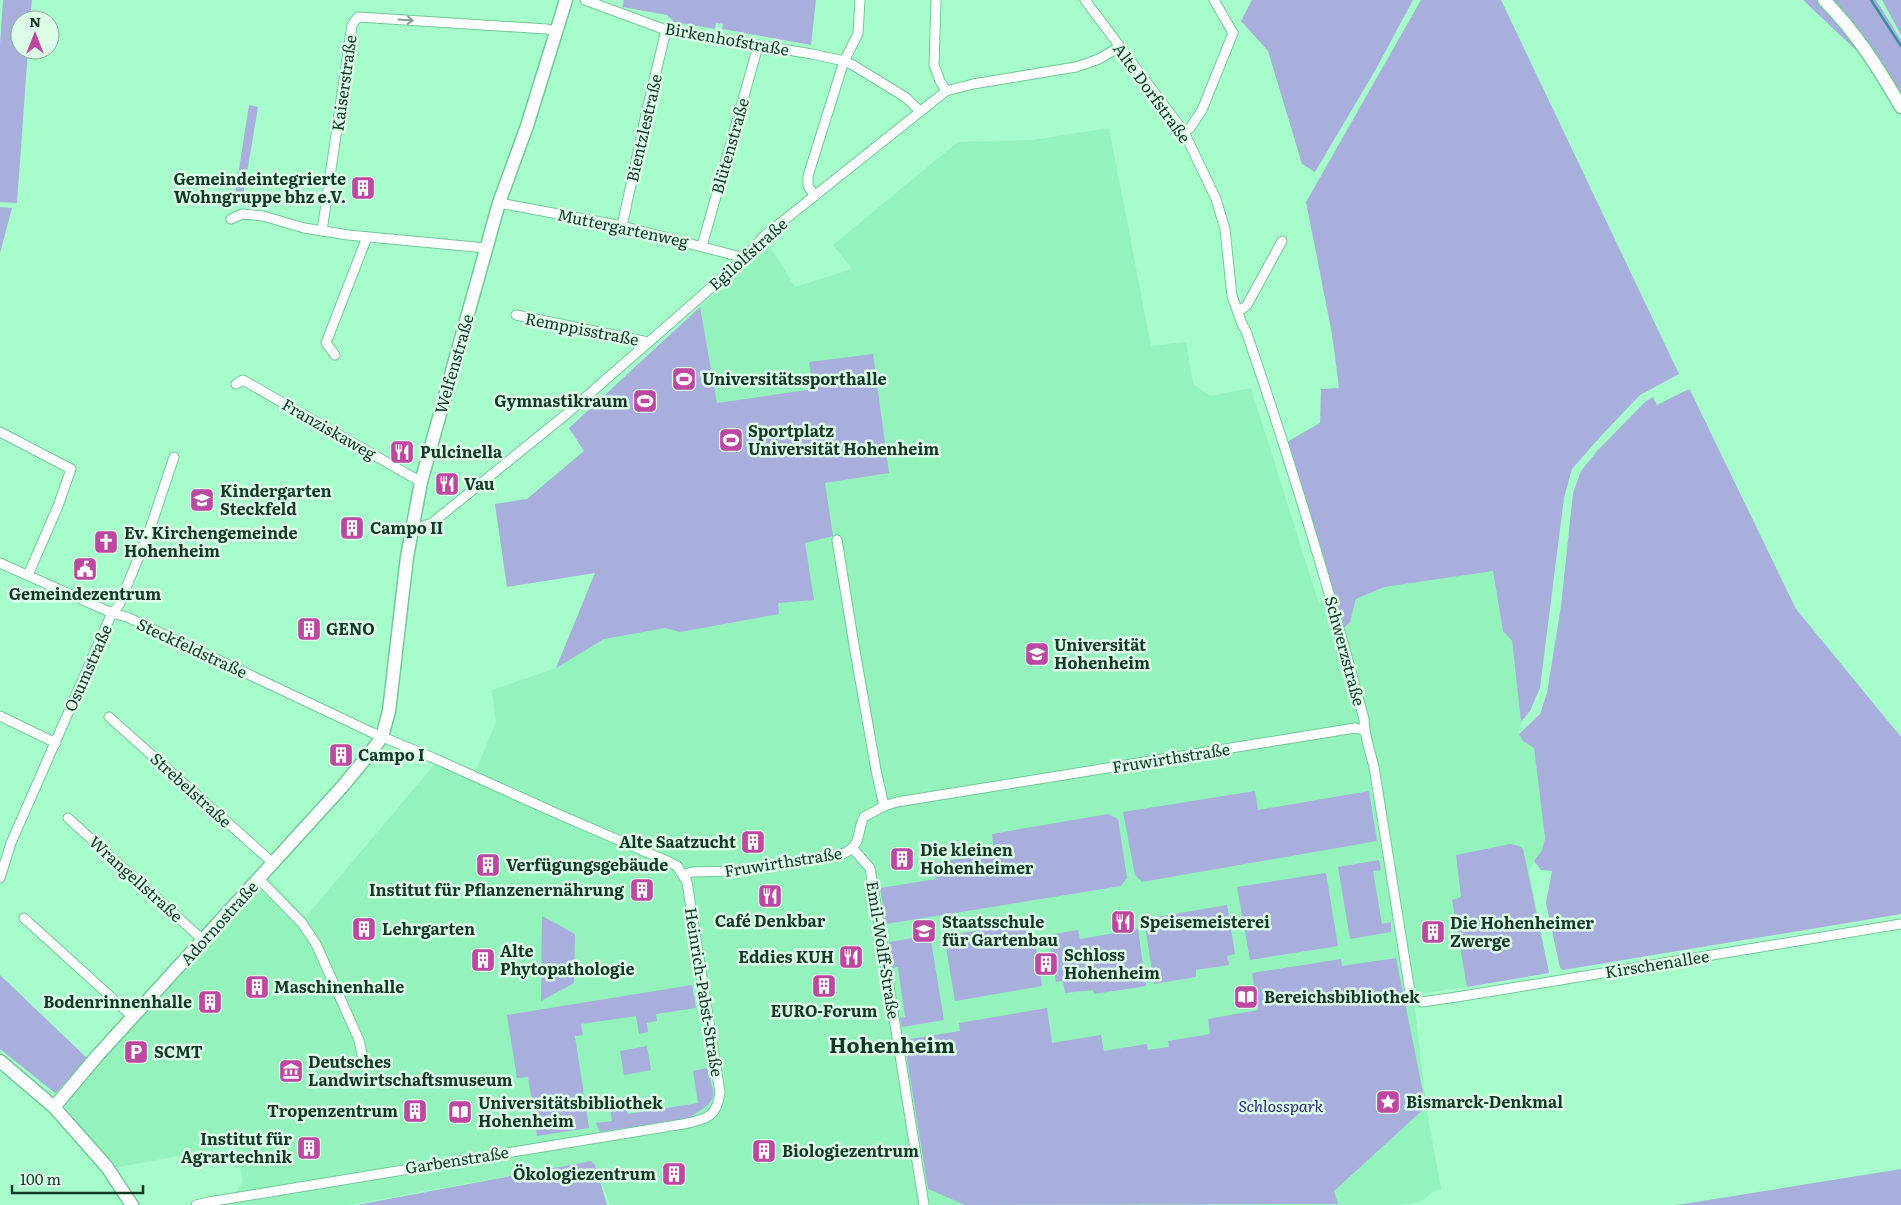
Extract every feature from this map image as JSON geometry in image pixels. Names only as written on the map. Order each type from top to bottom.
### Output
[{"type":"street","name":"Welfenstraße","points":[[377,735],[389,711],[412,526],[422,482],[499,203],[527,126],[566,0]]},
{"type":"street","name":"Birkenhofstraße","points":[[585,0],[666,30],[844,61],[905,97],[920,111]]},
{"type":"street","points":[[815,196],[808,186],[808,176],[844,61],[858,34],[860,0]]},
{"type":"street","points":[[936,0],[934,66],[946,91]]},
{"type":"street","name":"Alte Dorfstraße","points":[[1085,0],[1184,132],[1216,199],[1225,229],[1232,296],[1238,312]]},
{"type":"street","points":[[1184,132],[1190,128],[1202,110],[1233,33],[1214,0]]},
{"type":"street","points":[[1824,0],[1856,36],[1874,61],[1901,107]]},
{"type":"street","name":"Kaiserstraße","points":[[322,230],[352,25],[358,17],[547,29],[557,32]]},
{"type":"street","name":"Bientzlestraße","points":[[622,226],[666,30]]},
{"type":"street","name":"Blütenstraße","points":[[702,246],[758,46]]},
{"type":"street","name":"Egilolfstraße","points":[[412,526],[420,527],[432,523],[564,416],[745,258],[763,237],[946,91],[973,84],[1076,67],[1098,60],[1119,47]]},
{"type":"street","name":"Muttergartenweg","points":[[499,203],[622,226],[745,258]]},
{"type":"street","points":[[231,219],[242,214],[263,216],[304,228],[367,237],[486,248]]},
{"type":"street","points":[[335,355],[326,343],[367,237]]},
{"type":"street","points":[[1238,312],[1248,305],[1282,241]]},
{"type":"street","name":"Schwerzstraße","points":[[1238,312],[1258,365],[1314,542],[1344,642],[1364,719],[1363,730],[1374,767],[1410,992],[1413,999]]},
{"type":"street","name":"Remppisstraße","points":[[516,315],[648,342]]},
{"type":"street","name":"Franziskaweg","points":[[236,384],[243,380],[422,482]]},
{"type":"street","points":[[0,432],[71,469],[58,506],[28,575]]},
{"type":"street","name":"Osumstraße","points":[[0,878],[11,843],[112,613],[119,605],[149,532],[174,457]]},
{"type":"street","points":[[837,540],[853,642],[884,806]]},
{"type":"street","name":"Steckfeldstraße","points":[[0,563],[112,613],[127,617],[377,735]]},
{"type":"street","points":[[0,716],[56,742]]},
{"type":"street","name":"Strebelstraße","points":[[110,716],[273,863]]},
{"type":"street","name":"Fruwirthstraße","points":[[684,875],[692,872],[737,871],[845,853],[853,849],[860,836],[861,823],[864,817],[884,806],[1346,729],[1355,728],[1363,730]]},
{"type":"street","points":[[377,735],[667,861],[676,866],[684,875]]},
{"type":"street","name":"Adornostraße","points":[[54,1107],[342,787],[377,735]]},
{"type":"street","name":"Wrangellstraße","points":[[68,818],[203,940]]},
{"type":"street","name":"Emil-Wolff-Straße","points":[[853,849],[870,868],[924,1205]]},
{"type":"street","name":"Heinrich-Pabst-Straße","points":[[684,875],[694,922],[718,1073],[720,1092],[716,1110]]},
{"type":"street","points":[[259,878],[302,923],[316,944],[359,1040],[366,1066]]},
{"type":"street","points":[[24,918],[133,1017]]},
{"type":"street","name":"Kirschenallee","points":[[1413,999],[1422,1002],[1463,996],[1901,924]]},
{"type":"street","points":[[0,1061],[54,1107],[107,1167],[132,1205]]},
{"type":"street","name":"Garbenstraße","points":[[196,1205],[683,1124],[706,1118],[716,1110]]},
{"type":"shaded area","name":"Universität Hohenheim","points":[[1109,128],[1151,346],[1186,342],[1193,384],[1210,396],[1251,388],[1319,604],[1354,584],[1491,558],[1503,631],[1512,641],[1521,722],[1519,734],[1523,741],[1534,748],[1545,838],[1542,850],[1529,870],[1549,973],[1420,994],[1414,999],[1426,1107],[1441,1189],[1434,1191],[1421,1202],[1399,1205],[610,1205],[595,1165],[591,1161],[348,1205],[232,1205],[232,1198],[243,1182],[236,1147],[113,1168],[61,1101],[267,876],[306,917],[438,760],[476,770],[496,722],[492,690],[556,668],[595,573],[507,587],[495,504],[527,499],[584,451],[700,307],[769,245],[795,287],[852,269],[833,245],[958,142],[1033,140]]},
{"type":"green space","points":[[3,0],[32,0],[31,10],[10,10],[10,60],[27,60],[17,203],[0,202],[0,43]]},
{"type":"green space","points":[[622,0],[816,0],[811,45],[722,29],[723,24],[716,23],[715,29],[674,22],[667,15],[622,7],[624,1]]},
{"type":"green space","points":[[1252,0],[1413,0],[1376,69],[1315,172],[1302,164],[1268,51],[1241,21]]},
{"type":"green space","points":[[1421,0],[1501,0],[1679,374],[1640,395],[1572,469],[1564,498],[1540,688],[1530,711],[1521,722],[1512,641],[1503,631],[1493,571],[1384,587],[1356,599],[1350,622],[1344,628],[1287,442],[1320,423],[1321,389],[1339,388],[1332,334],[1306,202]]},
{"type":"green space","points":[[1803,0],[1876,0],[1901,40],[1901,98],[1860,54]]},
{"type":"green space","points":[[1882,0],[1901,0],[1901,35]]},
{"type":"green space","points":[[249,105],[258,107],[242,202],[234,201]]},
{"type":"green space","points":[[0,207],[12,208],[0,253]]},
{"type":"green space","name":"Sportplatz Universität Hohenheim","points":[[700,307],[717,403],[813,389],[809,362],[873,354],[889,473],[825,483],[833,536],[805,543],[814,600],[778,603],[779,614],[680,632],[665,628],[604,639],[556,668],[595,573],[507,587],[495,504],[527,499],[584,451],[569,428]]},
{"type":"green space","points":[[1690,390],[1796,609],[1901,737],[1901,914],[1563,970],[1560,968],[1546,903],[1552,871],[1541,870],[1534,861],[1542,850],[1545,838],[1534,748],[1523,741],[1519,734],[1540,714],[1547,693],[1561,606],[1573,493],[1581,471],[1597,451],[1645,402],[1653,397],[1657,405]]},
{"type":"green space","points":[[1255,791],[1258,810],[1369,791],[1377,841],[1142,882],[1135,875],[1123,812]]},
{"type":"green space","points":[[1108,814],[1118,819],[1127,878],[1121,886],[886,924],[880,888],[936,879],[933,863],[994,853],[992,834]]},
{"type":"green space","points":[[1510,844],[1523,849],[1549,973],[1467,987],[1452,900],[1461,897],[1456,855]]},
{"type":"green space","points":[[1379,860],[1381,870],[1373,871],[1382,924],[1391,922],[1391,932],[1350,939],[1338,867]]},
{"type":"green space","points":[[1326,873],[1338,946],[1250,960],[1237,887]]},
{"type":"green space","points":[[1227,905],[1235,954],[1227,956],[1229,965],[1196,970],[1196,977],[1154,984],[1144,919]]},
{"type":"green space","points":[[542,916],[575,934],[574,983],[541,1001]]},
{"type":"green space","points":[[1032,922],[1042,986],[955,1001],[944,936]]},
{"type":"green space","points":[[1138,929],[1146,986],[1094,994],[1093,990],[1065,993],[1063,981],[1056,982],[1048,935],[1078,930],[1080,939]]},
{"type":"green space","points":[[930,935],[944,1020],[902,1027],[900,1018],[905,1017],[898,967],[893,968],[889,942]]},
{"type":"green space","name":"Schlosspark","points":[[1396,958],[1426,1107],[1334,1191],[1338,1204],[965,1205],[928,1189],[904,1040],[960,1031],[959,1023],[1047,1008],[1052,1043],[1101,1035],[1104,1051],[1147,1044],[1148,1050],[1169,1047],[1168,1041],[1210,1034],[1208,1019],[1258,1010],[1252,973],[1341,959],[1342,966]]},
{"type":"green space","points":[[0,975],[89,1060],[55,1093],[0,1049]]},
{"type":"green space","points":[[692,985],[696,1008],[656,1014],[657,1021],[647,1023],[648,1032],[639,1034],[636,1016],[581,1024],[583,1035],[575,1036],[589,1128],[537,1136],[528,1077],[517,1078],[507,1015]]},
{"type":"green space","points":[[647,1046],[651,1070],[624,1075],[620,1051]]},
{"type":"green space","points":[[707,1068],[713,1097],[709,1104],[689,1118],[600,1132],[596,1123],[612,1121],[609,1102],[625,1100],[628,1114],[698,1103],[693,1071]]},
{"type":"green space","points":[[591,1161],[595,1165],[607,1205],[357,1205]]},
{"type":"green space","points":[[1901,1169],[1901,1205],[1675,1205],[1690,1203]]},
{"type":"waterway","points":[[1871,0],[1901,46]]},
{"type":"place","name":"Gemeindeintegrierte Wohngruppe bhz e.V.","points":[[363,188]]},
{"type":"place","name":"Universitätssporthalle","points":[[684,379]]},
{"type":"place","name":"Gymnastikraum","points":[[645,401]]},
{"type":"place","name":"Sportplatz Universität Hohenheim","points":[[731,440]]},
{"type":"place","name":"Pulcinella","points":[[402,452]]},
{"type":"place","name":"Vau","points":[[447,484]]},
{"type":"place","name":"Kindergarten Steckfeld","points":[[202,500]]},
{"type":"place","name":"Campo II","points":[[352,528]]},
{"type":"place","name":"Ev. Kirchengemeinde Hohenheim","points":[[106,542]]},
{"type":"place","name":"Gemeindezentrum","points":[[85,569]]},
{"type":"place","name":"GENO","points":[[309,629]]},
{"type":"place","name":"Universität Hohenheim","points":[[1037,654]]},
{"type":"place","name":"Campo I","points":[[341,755]]},
{"type":"place","name":"Alte Saatzucht","points":[[753,842]]},
{"type":"place","name":"Die kleinen Hohenheimer","points":[[902,859]]},
{"type":"place","name":"Verfügungsgebäude","points":[[488,865]]},
{"type":"place","name":"Institut für Pflanzenernährung","points":[[642,890]]},
{"type":"place","name":"Café Denkbar","points":[[770,896]]},
{"type":"place","name":"Speisemeisterei","points":[[1123,922]]},
{"type":"place","name":"Lehrgarten","points":[[364,929]]},
{"type":"place","name":"Staatsschule für Gartenbau","points":[[924,931]]},
{"type":"place","name":"Die Hohenheimer Zwerge","points":[[1433,932]]},
{"type":"place","name":"Eddies KUH","points":[[851,957]]},
{"type":"place","name":"Alte Phytopathologie","points":[[483,960]]},
{"type":"place","name":"Schloss Hohenheim","points":[[1046,964]]},
{"type":"place","name":"EURO-Forum","points":[[824,986]]},
{"type":"place","name":"Maschinenhalle","points":[[257,987]]},
{"type":"place","name":"Bereichsbibliothek","points":[[1246,997]]},
{"type":"place","name":"Bodenrinnenhalle","points":[[210,1002]]},
{"type":"place","name":"SCMT","points":[[136,1052]]},
{"type":"place","name":"Deutsches Landwirtschaftsmuseum","points":[[291,1071]]},
{"type":"place","name":"Bismarck-Denkmal","points":[[1388,1102]]},
{"type":"place","name":"Tropenzentrum","points":[[415,1111]]},
{"type":"place","name":"Universitätsbibliothek Hohenheim","points":[[460,1112]]},
{"type":"place","name":"Institut für Agrartechnik","points":[[309,1148]]},
{"type":"place","name":"Biologiezentrum","points":[[764,1151]]},
{"type":"place","name":"Ökologiezentrum","points":[[674,1174]]},
{"type":"district","name":"Hohenheim","points":[[892,1046]]}]
